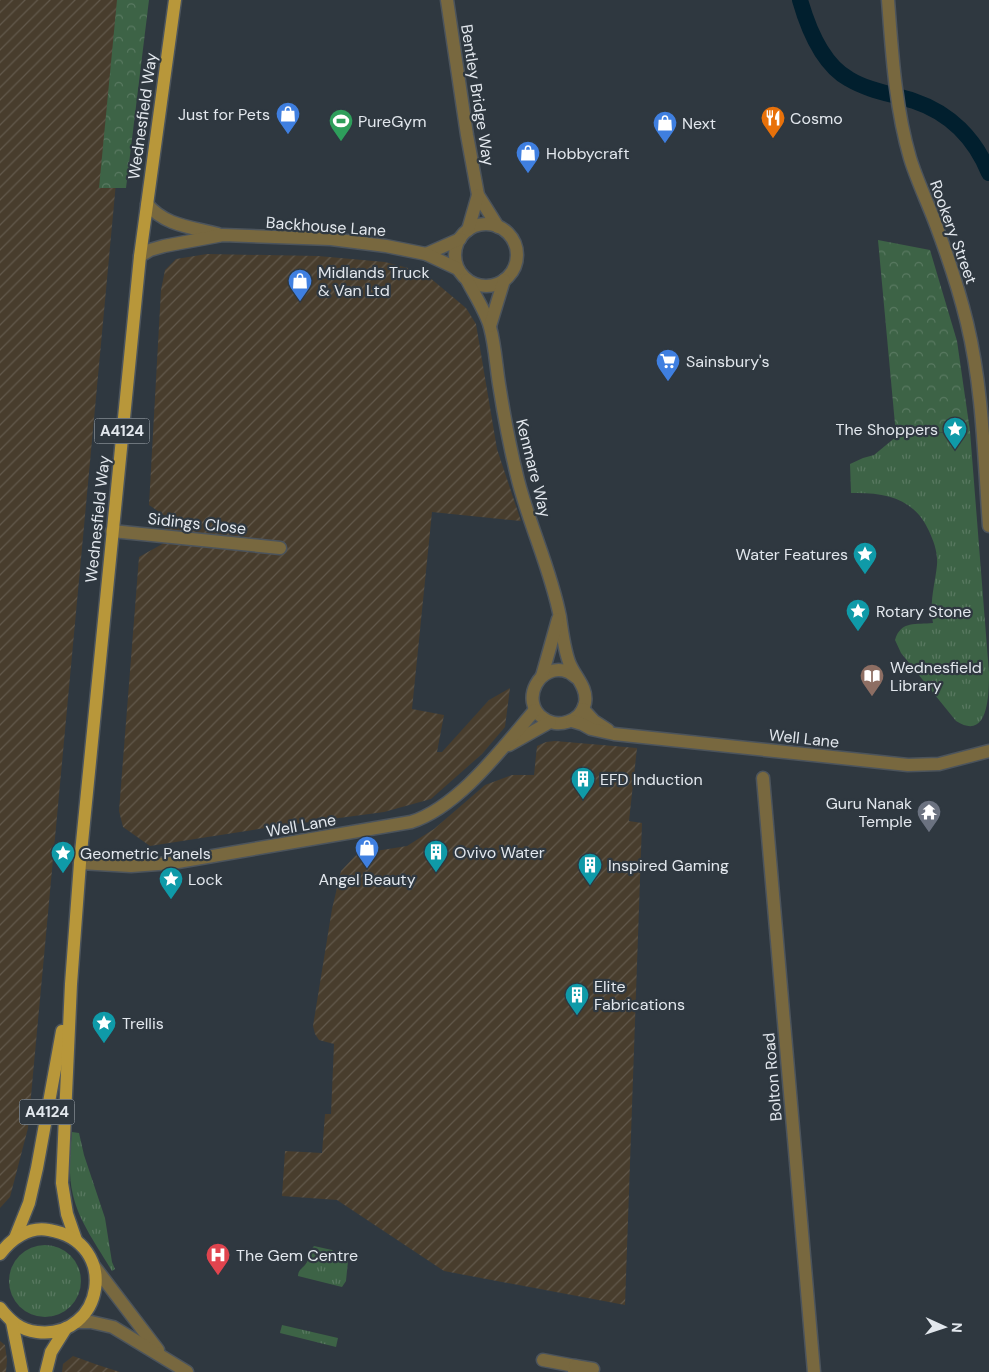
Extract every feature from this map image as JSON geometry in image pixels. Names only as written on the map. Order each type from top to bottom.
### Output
[{"type":"main road","name":"Wednesfield Way","points":[[76,1240],[67,1214],[62,1183],[71,984],[80,863],[140,256],[175,0]]},
{"type":"main road","name":"Wednesfield Way","points":[[15,1238],[29,1203],[37,1168],[71,984]]},
{"type":"main road","points":[[0,1254],[15,1238],[30,1231],[44,1229],[62,1232],[76,1240],[89,1254],[94,1266],[96,1282],[93,1298],[87,1310],[71,1325],[51,1352],[46,1372]]},
{"type":"main road","points":[[5,1316],[28,1330],[47,1333],[71,1325]]},
{"type":"main road","points":[[5,1316],[22,1372]]},
{"type":"street","name":"Bentley Bridge Way","points":[[447,0],[478,195]]},
{"type":"street","name":"Rookery Street","points":[[888,0],[903,127],[914,170],[952,272],[972,346],[989,526]]},
{"type":"street","points":[[467,280],[486,286],[496,284],[504,280],[513,270],[516,260],[516,248],[511,238],[498,227],[478,195]]},
{"type":"street","points":[[478,195],[464,234],[456,248],[455,258],[458,269],[467,280],[490,326]]},
{"type":"street","points":[[146,204],[155,214],[165,220],[223,235]]},
{"type":"street","points":[[426,254],[477,226],[488,224],[498,227]]},
{"type":"street","points":[[140,256],[150,250],[164,246],[223,235]]},
{"type":"street","name":"Backhouse Lane","points":[[223,235],[356,242],[426,254],[458,269]]},
{"type":"street","points":[[490,326],[504,280]]},
{"type":"street","name":"Kenmare Way","points":[[490,326],[499,385],[518,480],[556,595],[569,662],[577,678]]},
{"type":"street","name":"Sidings Close","points":[[112,531],[280,548]]},
{"type":"street","points":[[542,676],[558,670],[568,672],[577,678],[585,693],[585,702],[583,709],[572,721],[561,724],[542,718],[535,710],[532,699],[532,691],[542,676],[560,615]]},
{"type":"street","points":[[583,709],[594,721],[614,734]]},
{"type":"street","points":[[502,749],[535,710]]},
{"type":"street","name":"Well Lane","points":[[572,721],[591,729],[614,734],[908,765],[940,764],[989,751]]},
{"type":"street","points":[[502,749],[550,722]]},
{"type":"street","name":"Well Lane","points":[[80,863],[131,866],[172,863],[411,822],[423,818],[448,802],[502,749]]},
{"type":"street","name":"Bolton Road","points":[[763,778],[814,1372]]},
{"type":"street","points":[[94,1266],[162,1355]]},
{"type":"street","points":[[71,1325],[90,1322],[113,1327],[162,1355],[187,1372]]},
{"type":"street","points":[[543,1360],[575,1369],[593,1369]]},
{"type":"shaded area","points":[[0,0],[133,0],[28,1128],[10,1197],[0,1208]]},
{"type":"shaded area","points":[[207,254],[318,256],[385,262],[423,272],[466,308],[476,324],[497,449],[521,521],[432,512],[412,709],[444,715],[437,752],[442,752],[489,700],[510,688],[505,727],[482,754],[431,799],[384,812],[150,846],[123,827],[119,811],[139,557],[164,543],[165,516],[149,505],[161,290],[165,270],[176,259]]},
{"type":"shaded area","points":[[555,741],[637,748],[629,821],[642,823],[625,1305],[444,1271],[337,1200],[282,1196],[285,1151],[322,1153],[325,1114],[331,1114],[334,1044],[319,1040],[313,1026],[332,909],[341,871],[357,854],[407,846],[434,829],[485,785],[512,775],[534,775],[537,746]]},
{"type":"shaded area","points":[[0,1341],[5,1345],[6,1372],[0,1372]]},
{"type":"shaded area","points":[[73,1356],[120,1372],[62,1372],[63,1364]]},
{"type":"green space","points":[[117,0],[149,0],[126,188],[99,188]]},
{"type":"green space","points":[[878,240],[930,250],[957,341],[970,431],[896,435]]},
{"type":"green space","points":[[970,431],[989,682],[987,703],[981,720],[975,725],[967,726],[956,721],[901,653],[895,640],[901,629],[905,626],[933,623],[932,601],[937,561],[929,531],[915,511],[897,499],[875,494],[851,493],[850,464],[874,455],[897,436]]},
{"type":"green space","points":[[72,1132],[79,1133],[84,1155],[105,1218],[112,1262],[115,1269],[112,1271],[90,1234],[76,1205],[71,1187],[70,1171]]},
{"type":"green space","points":[[45,1245],[65,1251],[75,1261],[81,1281],[75,1301],[65,1311],[45,1317],[25,1311],[15,1301],[9,1281],[15,1261],[25,1251]]},
{"type":"green space","points":[[314,1246],[332,1250],[348,1261],[346,1281],[342,1287],[298,1276]]},
{"type":"green space","points":[[282,1325],[338,1338],[336,1347],[280,1333]]},
{"type":"waterway","points":[[800,0],[817,44],[839,72],[865,87],[927,106],[950,120],[969,138],[989,173]]},
{"type":"place","name":"Just for Pets","points":[[288,135]]},
{"type":"place","name":"Cosmo","points":[[773,139]]},
{"type":"place","name":"PureGym","points":[[341,142]]},
{"type":"place","name":"Next","points":[[665,144]]},
{"type":"place","name":"Hobbycraft","points":[[528,174]]},
{"type":"place","name":"Midlands Truck & Van Ltd","points":[[300,302]]},
{"type":"place","name":"Sainsbury's","points":[[668,382]]},
{"type":"place","name":"The Shoppers","points":[[955,450]]},
{"type":"place","name":"Water Features","points":[[865,575]]},
{"type":"place","name":"Rotary Stone","points":[[858,632]]},
{"type":"place","name":"Wednesfield Library","points":[[872,697]]},
{"type":"place","name":"EFD Induction","points":[[583,800]]},
{"type":"place","name":"Guru Nanak Temple","points":[[929,833]]},
{"type":"place","name":"Angel Beauty","points":[[367,869]]},
{"type":"place","name":"Ovivo Water","points":[[436,873]]},
{"type":"place","name":"Geometric Panels","points":[[63,874]]},
{"type":"place","name":"Inspired Gaming","points":[[590,886]]},
{"type":"place","name":"Lock","points":[[171,900]]},
{"type":"place","name":"Elite Fabrications","points":[[577,1016]]},
{"type":"place","name":"Trellis","points":[[104,1044]]},
{"type":"place","name":"The Gem Centre","points":[[218,1276]]}]
